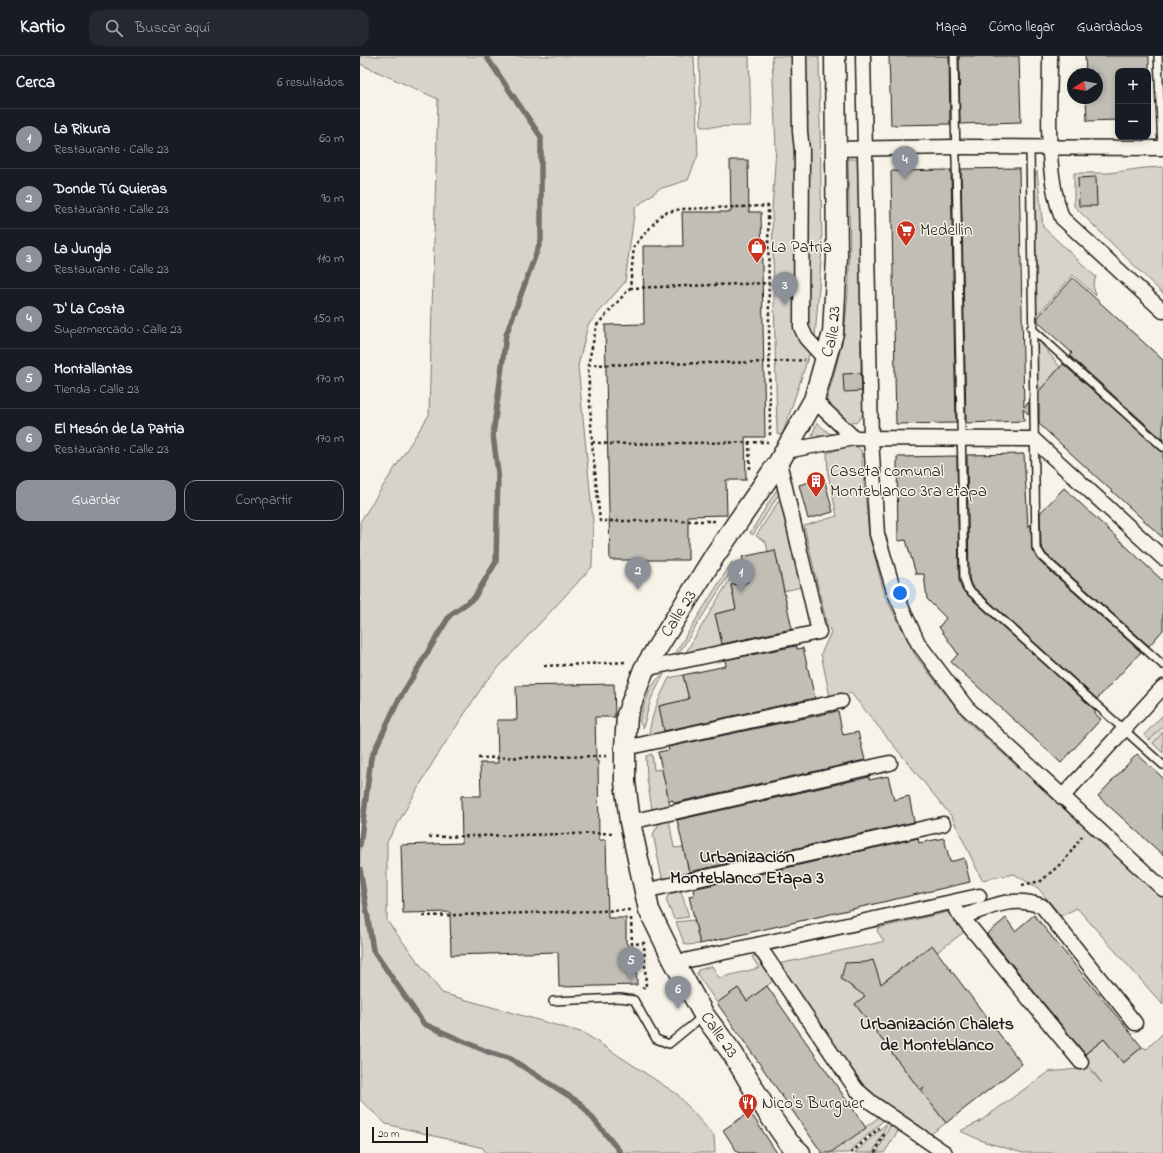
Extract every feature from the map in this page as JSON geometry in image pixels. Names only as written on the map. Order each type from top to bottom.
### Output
[{"type":"main road","name":"Calle 23","points":[[800,1153],[789,1143],[768,1113],[733,1054],[704,1015],[641,904],[625,782],[625,752],[627,715],[644,669],[715,555],[782,457],[814,400],[833,333],[837,258],[834,149],[835,56]]},
{"type":"street","points":[[799,56],[800,132],[802,150],[801,327],[806,338],[826,358]]},
{"type":"street","points":[[864,56],[872,439],[877,534],[894,591],[918,644],[967,708],[1163,889]]},
{"type":"street","points":[[1050,56],[1050,149],[1057,203],[1062,218],[1163,311]]},
{"type":"street","points":[[834,149],[955,147],[1050,149],[1162,148]]},
{"type":"street","points":[[814,400],[854,438]]},
{"type":"street","points":[[644,669],[819,632],[782,457],[854,438],[1033,439],[1163,558]]},
{"type":"street","points":[[1062,797],[1163,687]]},
{"type":"street","points":[[625,752],[841,701]]},
{"type":"street","points":[[632,827],[890,763]]},
{"type":"street","points":[[641,904],[943,824]]},
{"type":"street","points":[[675,963],[979,896]]},
{"type":"street","points":[[962,917],[1004,902],[1019,900],[1029,901],[1042,906],[1135,1023]]},
{"type":"street","points":[[950,902],[1081,1062]]},
{"type":"street","points":[[758,945],[856,1089],[872,1103],[946,1153]]},
{"type":"lane","points":[[954,56],[964,579],[967,588],[1125,729],[1163,765]]},
{"type":"lane","points":[[1158,56],[1162,148]]},
{"type":"lane","points":[[1030,148],[1034,538],[1038,552],[1163,665]]},
{"type":"lane","points":[[1031,328],[1163,447]]},
{"type":"lane","points":[[553,1001],[620,998],[634,1000],[656,1039],[669,1044],[704,1015]]},
{"type":"path","points":[[592,442],[610,444],[770,442],[768,206],[681,209],[663,212],[634,246],[630,288],[597,325],[588,365],[592,442],[600,521],[739,521]]},
{"type":"path","points":[[630,288],[769,283]]},
{"type":"path","points":[[588,365],[770,362],[826,358]]},
{"type":"path","points":[[544,666],[627,662],[644,669]]},
{"type":"path","points":[[478,758],[625,752]]},
{"type":"path","points":[[1018,885],[1041,880],[1065,860],[1091,823]]},
{"type":"path","points":[[429,837],[632,827]]},
{"type":"path","points":[[423,916],[641,904],[632,944],[644,943],[646,988]]},
{"type":"path","points":[[851,1153],[892,1117]]},
{"type":"path","points":[[875,1153],[892,1117]]},
{"type":"shaded area","points":[[360,56],[694,56],[698,155],[688,180],[659,189],[635,208],[625,282],[588,325],[578,366],[593,521],[592,567],[486,681],[433,762],[387,842],[387,921],[442,993],[584,1033],[677,1094],[714,1136],[715,1153],[486,1153],[483,1148],[386,1124],[360,1100],[360,522],[429,415],[438,99],[360,64]]},
{"type":"shaded area","points":[[699,56],[749,56],[751,126],[701,127]]},
{"type":"shaded area","points":[[772,56],[819,56],[822,249],[815,337],[783,433],[780,435],[777,434],[772,209],[776,148]]},
{"type":"shaded area","points":[[848,159],[859,159],[861,373],[863,415],[856,423],[844,421],[827,404],[827,398],[836,368],[843,336],[848,296],[850,237]]},
{"type":"shaded area","points":[[1163,167],[1163,294],[1074,206],[1074,173],[1109,173]]},
{"type":"shaded area","points":[[1037,171],[1043,227],[1096,277],[1093,285],[1096,296],[1073,275],[1038,314],[1036,307],[1033,181]]},
{"type":"shaded area","points":[[1037,338],[1060,367],[1041,389],[1037,383]]},
{"type":"shaded area","points":[[817,423],[829,433],[834,434],[834,438],[812,435]]},
{"type":"shaded area","points":[[854,445],[861,450],[869,535],[885,596],[915,655],[965,719],[1163,899],[1163,1005],[1077,908],[1061,916],[1038,888],[1014,874],[982,880],[952,817],[851,693],[830,697],[821,654],[831,632],[827,625],[804,526],[837,516],[828,474],[827,453]]},
{"type":"shaded area","points":[[779,486],[781,491],[753,535],[750,533]]},
{"type":"shaded area","points":[[783,498],[806,586],[784,591],[775,551],[768,552],[766,542],[756,536],[780,499]]},
{"type":"shaded area","points":[[732,562],[734,567],[677,656],[677,650]]},
{"type":"shaded area","points":[[733,574],[736,584],[731,586],[736,609],[715,614],[724,648],[683,657]]},
{"type":"shaded area","points":[[664,674],[651,699],[643,728],[639,721],[645,702],[655,682]]},
{"type":"shaded area","points":[[683,675],[689,699],[659,706],[665,735],[654,737],[649,735],[654,713],[669,678]]},
{"type":"shaded area","points":[[1163,713],[1163,755],[1142,736]]},
{"type":"shaded area","points":[[1163,715],[1163,726],[1150,740],[1144,735]]},
{"type":"shaded area","points":[[1163,732],[1163,753],[1153,743]]},
{"type":"shaded area","points":[[652,754],[654,770],[662,769],[670,806],[652,809],[647,779],[646,756]]},
{"type":"shaded area","points":[[669,820],[674,848],[683,847],[689,872],[687,875],[665,879],[662,878],[653,834],[659,824]]},
{"type":"shaded area","points":[[681,891],[689,917],[674,919],[666,900],[669,894]]},
{"type":"shaded area","points":[[948,912],[964,932],[937,952],[931,945],[855,1004],[946,1123],[931,1134],[867,1090],[778,964],[884,941],[877,931],[878,928]]},
{"type":"shaded area","points":[[694,920],[700,944],[687,945],[684,943],[676,922]]},
{"type":"shaded area","points":[[755,955],[773,981],[747,1001],[738,988],[717,1003],[697,974],[698,970],[712,966],[719,978],[759,968],[752,957]]},
{"type":"shaded area","points":[[1163,1033],[1163,1153],[1023,1153],[985,1142],[960,1131],[979,1122],[1048,1072],[1088,1068],[1102,1083],[1082,1057],[1104,1039],[1124,1063],[1142,1047],[1147,1049]]},
{"type":"shaded area","points":[[879,1117],[884,1120],[848,1153],[830,1153]]},
{"type":"shaded area","points":[[888,1122],[873,1153],[855,1153]]},
{"type":"shaded area","points":[[890,1125],[899,1130],[884,1153],[877,1153]]},
{"type":"building","points":[[889,56],[949,56],[950,124],[891,125]]},
{"type":"building","points":[[959,56],[1019,56],[1021,122],[960,124]]},
{"type":"building","points":[[1085,56],[1149,56],[1149,68],[1115,68],[1115,120],[1087,121],[1086,104],[1103,104],[1103,68],[1086,68]]},
{"type":"building","points":[[730,160],[748,160],[749,212],[761,212],[765,437],[745,437],[746,480],[726,480],[727,515],[688,516],[688,560],[610,560],[605,325],[644,324],[643,246],[683,246],[682,212],[731,212]]},
{"type":"building","points":[[1019,168],[1024,407],[1029,402],[1029,415],[1023,409],[1024,421],[966,423],[961,169]]},
{"type":"building","points":[[951,170],[956,423],[896,424],[891,171]]},
{"type":"building","points":[[1096,177],[1097,206],[1079,206],[1078,178]]},
{"type":"building","points":[[1073,278],[1163,360],[1163,440],[1070,356],[1072,353],[1038,322],[1038,317]]},
{"type":"building","points":[[1063,364],[1163,452],[1163,538],[1039,424],[1039,391]]},
{"type":"building","points":[[861,373],[862,391],[844,392],[843,374]]},
{"type":"building","points":[[1024,454],[1028,527],[1031,524],[1032,550],[1039,561],[1141,652],[1097,699],[971,585],[969,578],[967,455]]},
{"type":"building","points":[[957,456],[959,579],[962,590],[1095,710],[1095,714],[1101,719],[1061,763],[951,662],[958,654],[939,627],[946,618],[927,599],[924,574],[916,574],[906,540],[898,541],[897,457]]},
{"type":"building","name":"Caseta comunal Monteblanco 3ra etapa","points":[[824,478],[833,512],[808,519],[799,485]]},
{"type":"building","points":[[1064,488],[1163,581],[1163,630],[1149,646],[1046,554],[1041,546],[1040,513]]},
{"type":"building","points":[[775,550],[792,629],[722,644],[715,614],[736,609],[731,585],[748,582],[742,557]]},
{"type":"building","points":[[796,646],[797,649],[803,648],[815,698],[664,731],[659,706],[689,699],[683,675],[726,666],[725,660]]},
{"type":"building","points":[[614,684],[615,717],[595,717],[596,761],[598,761],[599,840],[606,840],[608,918],[626,918],[626,943],[636,951],[637,985],[559,987],[558,952],[451,955],[450,912],[403,913],[401,845],[462,843],[461,796],[481,796],[480,763],[498,763],[497,720],[517,720],[516,686]]},
{"type":"building","points":[[838,711],[843,735],[858,732],[865,760],[674,803],[673,800],[669,801],[658,752],[669,750],[668,747]]},
{"type":"building","points":[[1137,754],[1163,778],[1163,855],[1098,796]]},
{"type":"building","points":[[888,776],[894,800],[909,796],[914,822],[689,872],[677,820],[869,777],[869,780]]},
{"type":"building","points":[[918,838],[919,843],[944,838],[950,862],[964,858],[970,882],[700,944],[689,896],[694,895],[693,889]]},
{"type":"building","points":[[1034,915],[1142,1047],[1123,1063],[1104,1039],[1085,1054],[987,934],[1006,918],[1015,931]]},
{"type":"building","points":[[932,945],[1022,1064],[946,1123],[922,1092],[924,1087],[920,1090],[855,1004],[865,996],[841,979],[845,963],[866,962],[873,960],[881,984]]},
{"type":"building","points":[[767,986],[866,1128],[830,1153],[822,1153],[717,1003],[738,988],[747,1001]]},
{"type":"building","points":[[750,1112],[777,1153],[738,1153],[723,1130]]},
{"type":"waterway","points":[[360,845],[371,758],[397,703],[450,615],[474,598],[496,562],[498,473],[493,435],[506,335],[541,240],[541,137],[486,56]]},
{"type":"waterway","points":[[360,869],[373,950],[424,1024],[488,1052],[511,1059],[580,1103],[621,1153]]},
{"type":"place","name":"D' La Costa","points":[[905,179]]},
{"type":"place","name":"Medellín","points":[[906,247]]},
{"type":"place","name":"La Patria","points":[[757,264]]},
{"type":"place","name":"La Jungla","points":[[785,305]]},
{"type":"place","name":"Caseta comunal Monteblanco 3ra etapa","points":[[816,498]]},
{"type":"place","name":"Donde Tú Quieras","points":[[638,590]]},
{"type":"place","name":"La Rikura","points":[[741,592]]},
{"type":"place","name":"Montallantas","points":[[631,980]]},
{"type":"place","name":"El Mesón de La Patria","points":[[678,1009]]},
{"type":"place","name":"Nico's Burguer","points":[[748,1120]]},
{"type":"district","name":"Urbanización Monteblanco Etapa 3","points":[[747,868]]},
{"type":"district","name":"Urbanización Chalets de Monteblanco","points":[[937,1035]]}]
